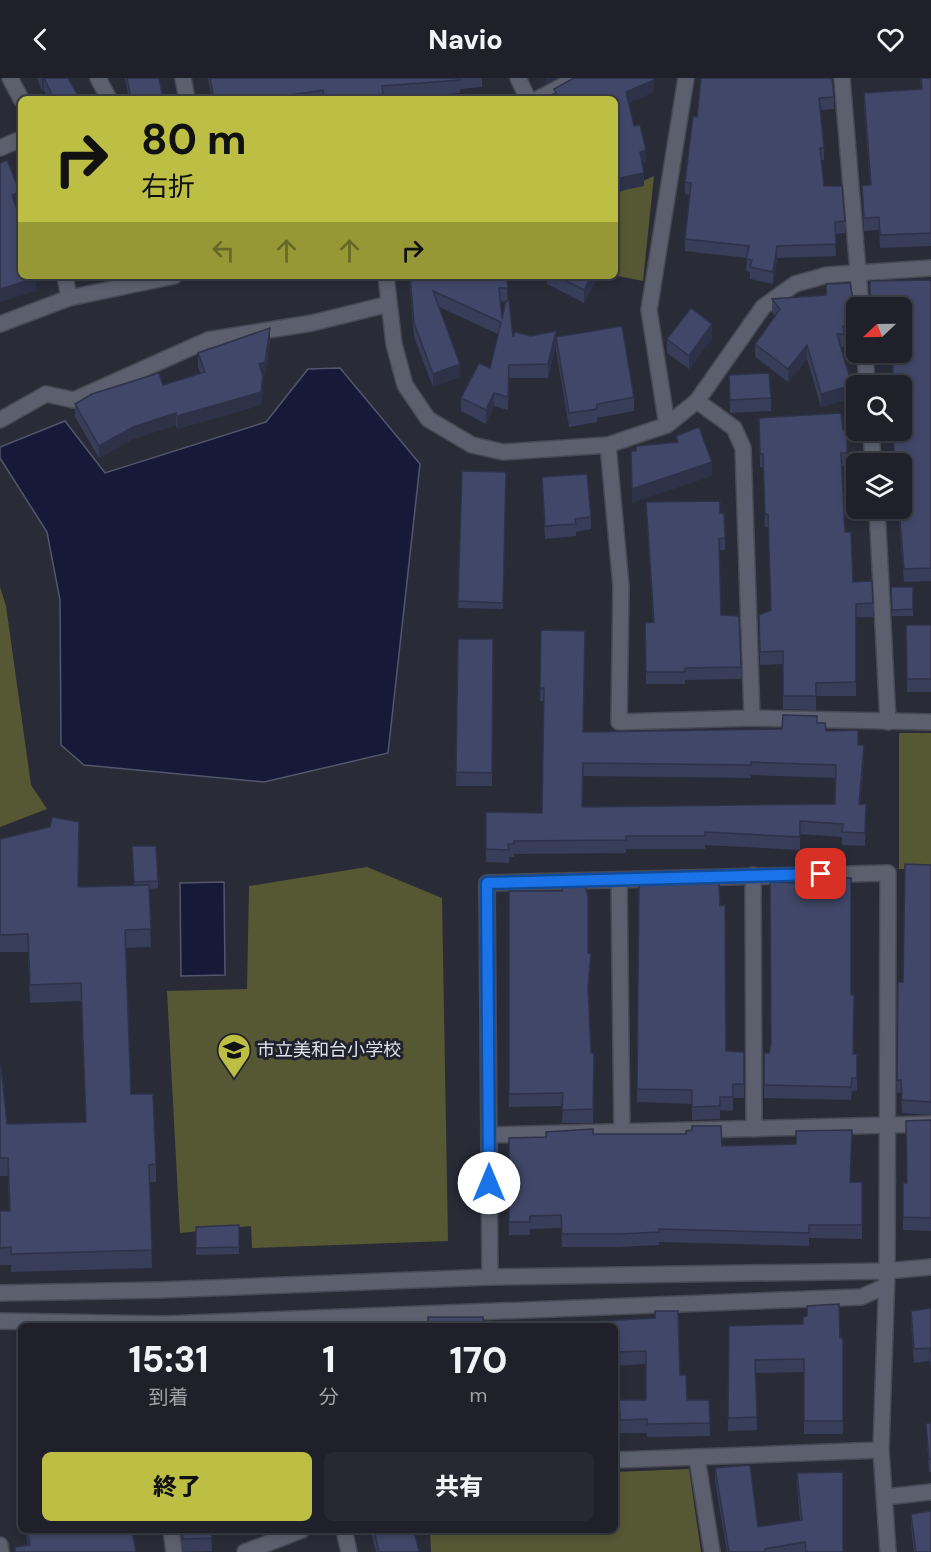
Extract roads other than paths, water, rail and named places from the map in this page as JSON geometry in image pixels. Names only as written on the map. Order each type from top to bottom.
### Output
[{"type":"street","points":[[10,78],[19,96]]},
{"type":"street","points":[[98,78],[107,96]]},
{"type":"street","points":[[183,78],[186,96]]},
{"type":"street","points":[[518,78],[527,96]]},
{"type":"street","points":[[544,96],[577,78]]},
{"type":"street","points":[[667,425],[649,310],[686,78]]},
{"type":"street","points":[[842,78],[860,297]]},
{"type":"street","points":[[0,148],[18,140]]},
{"type":"street","points":[[387,279],[394,344],[405,386],[428,419],[472,445],[503,452],[608,445],[667,425],[697,401],[763,308],[795,284],[828,275],[931,268]]},
{"type":"street","points":[[66,279],[69,298]]},
{"type":"street","points":[[0,324],[69,298],[149,279]]},
{"type":"street","points":[[0,420],[46,394],[74,400],[208,340],[312,322],[389,304]]},
{"type":"street","points":[[697,401],[734,428],[742,448],[752,718]]},
{"type":"street","points":[[608,445],[621,586],[619,722],[752,718],[931,722]]},
{"type":"street","points":[[878,519],[888,722]]},
{"type":"street","points":[[490,1277],[487,883],[888,873],[887,1270],[881,1450],[888,1552]]},
{"type":"street","points":[[753,875],[754,1129]]},
{"type":"street","points":[[619,880],[622,1132]]},
{"type":"street","points":[[489,1135],[931,1124]]},
{"type":"street","points":[[0,1293],[159,1290],[490,1277],[887,1270],[931,1267]]},
{"type":"street","points":[[248,1323],[861,1297],[886,1287]]},
{"type":"street","points":[[0,1321],[82,1323]]},
{"type":"street","points":[[618,1460],[881,1450]]},
{"type":"street","points":[[698,1458],[712,1552]]},
{"type":"street","points":[[885,1497],[931,1492]]},
{"type":"street","points":[[171,1533],[174,1552]]},
{"type":"street","points":[[245,1552],[294,1533]]},
{"type":"street","points":[[345,1533],[349,1552]]},
{"type":"street","points":[[0,1545],[1,1552]]},
{"type":"water","points":[[340,368],[420,464],[388,753],[264,782],[84,765],[61,745],[60,600],[47,532],[0,458],[0,447],[65,421],[105,473],[266,422],[308,369]]},
{"type":"water","points":[[224,882],[225,975],[181,976],[180,883]]},
{"type":"place","name":"市立美和台小学校","points":[[234,1079]]}]
